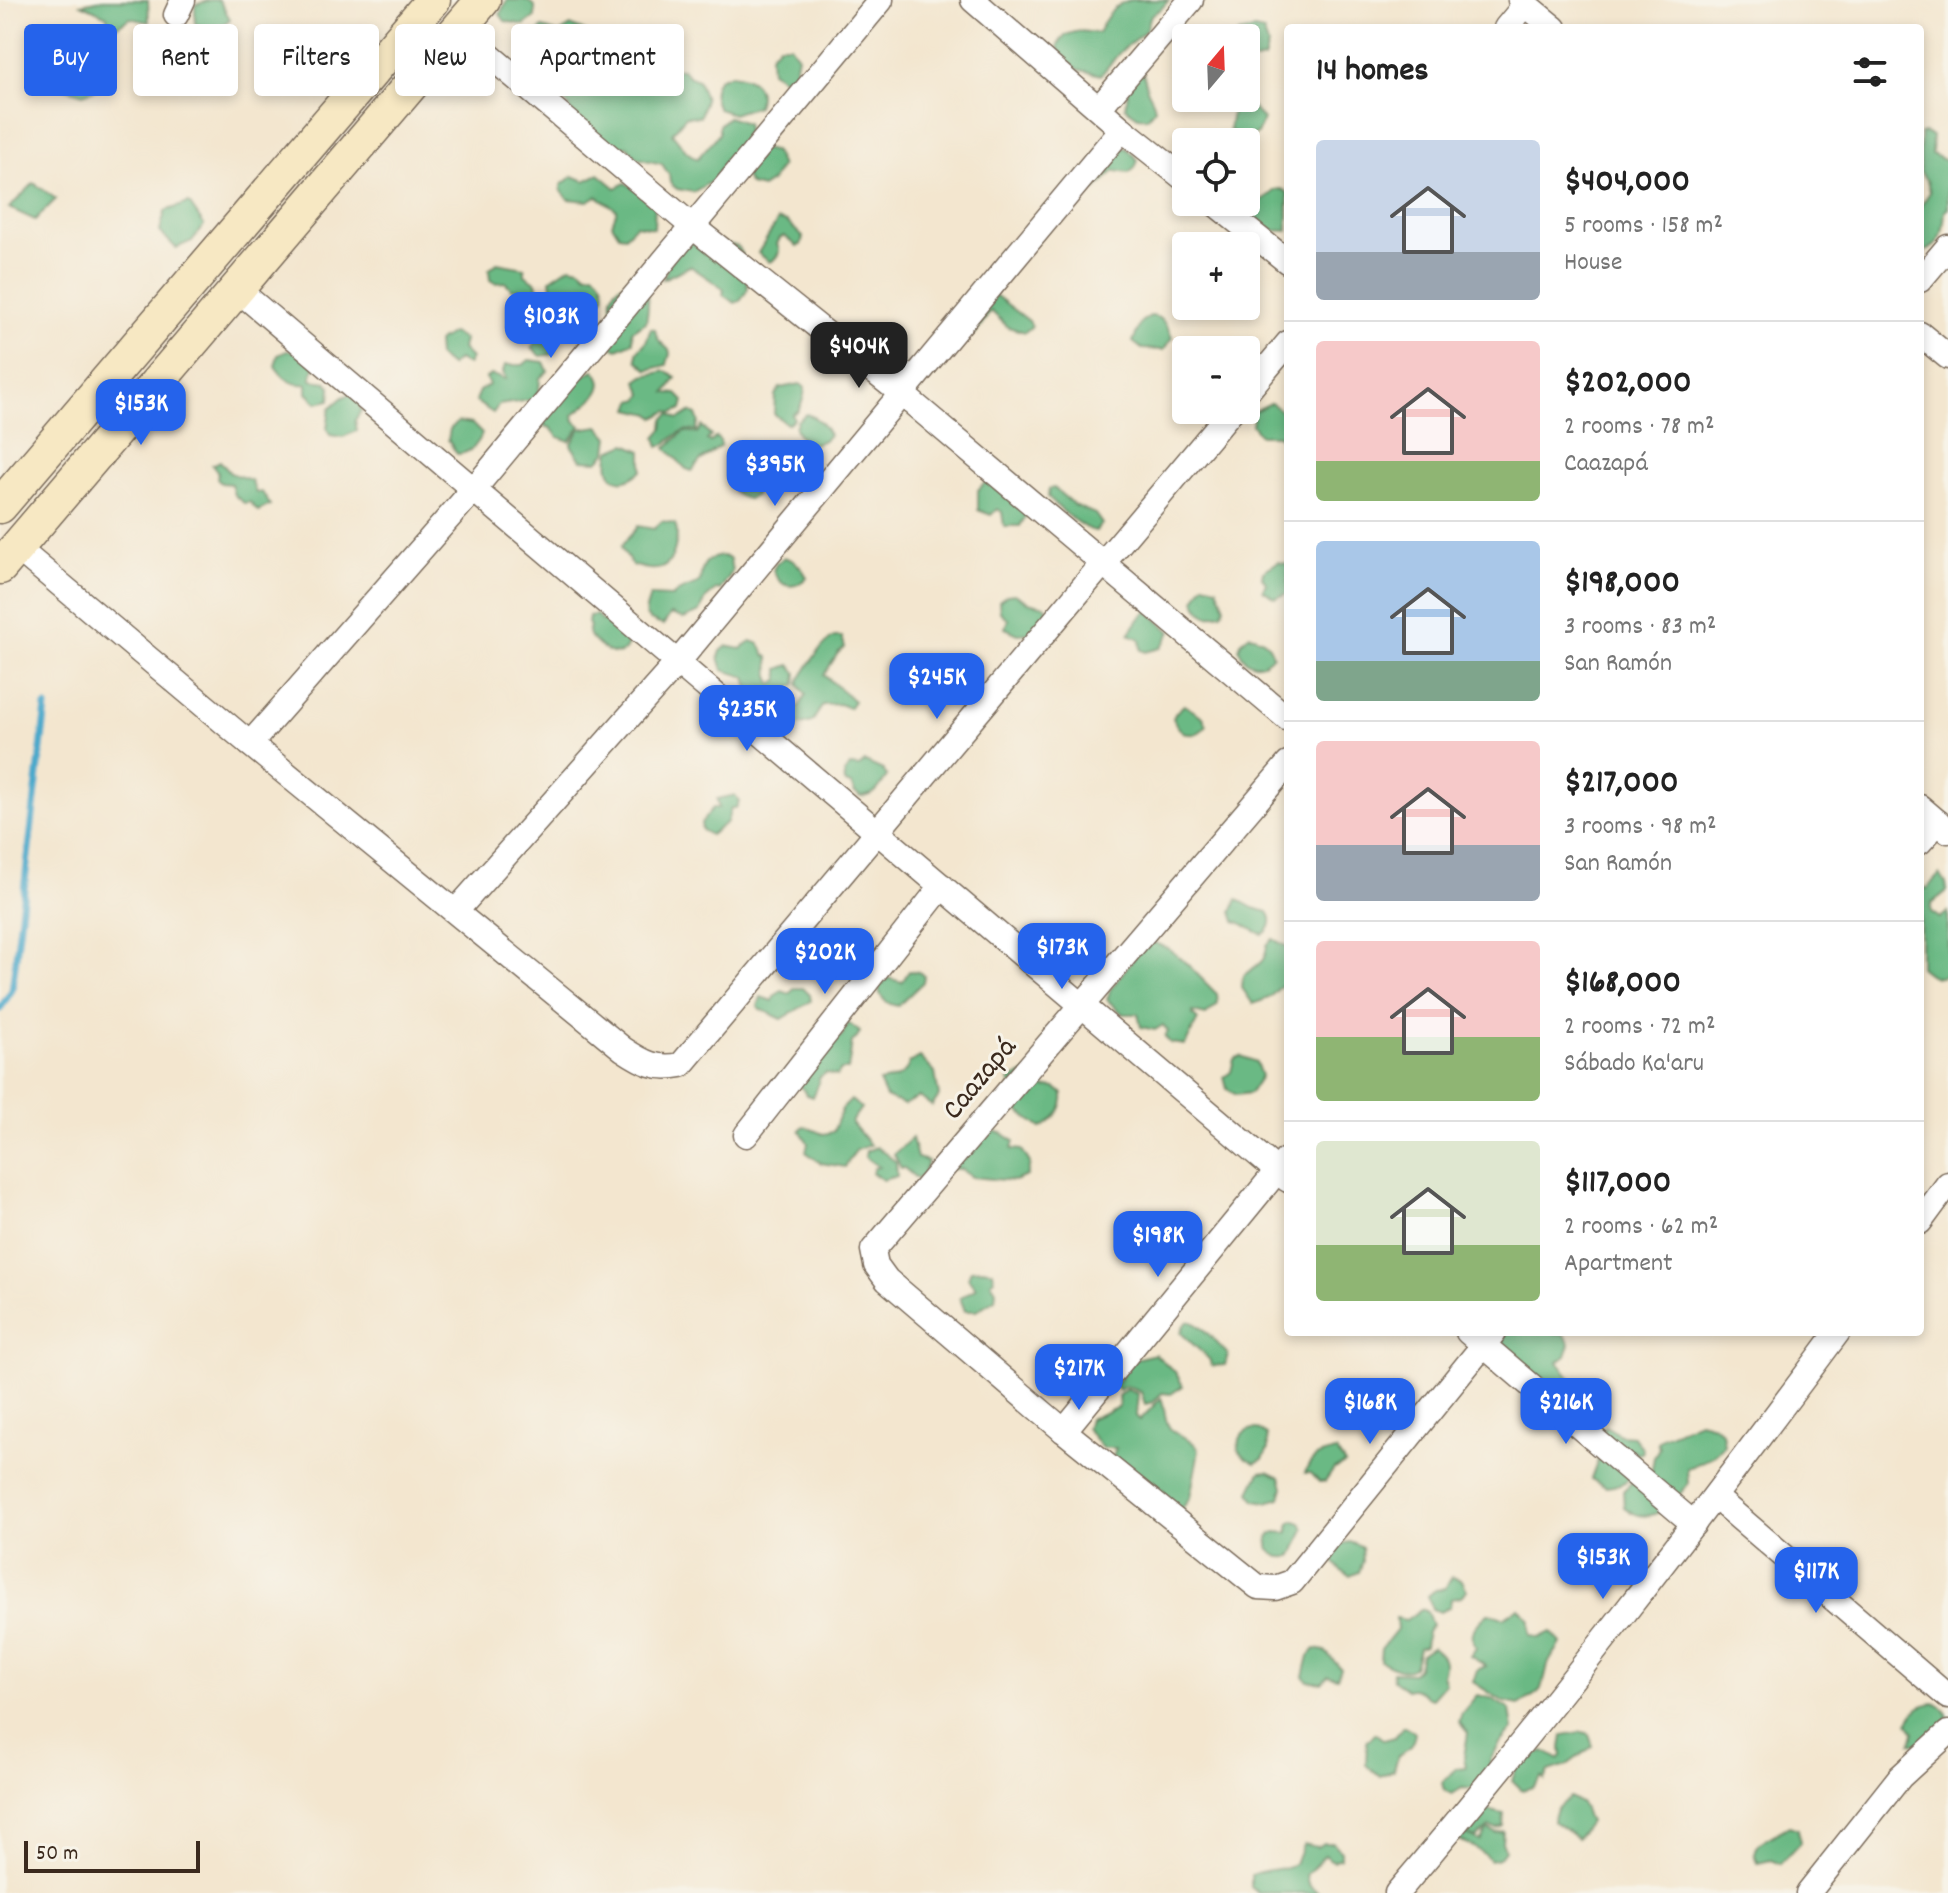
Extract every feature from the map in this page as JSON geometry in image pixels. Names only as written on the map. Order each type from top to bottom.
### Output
[{"type":"street","points":[[412,24],[433,0]]},
{"type":"street","points":[[463,24],[483,0]]},
{"type":"street","points":[[250,744],[474,489],[881,0]]},
{"type":"street","points":[[973,0],[1172,169]]},
{"type":"street","points":[[1099,108],[1191,0]]},
{"type":"street","points":[[1508,24],[1522,2],[1549,24]]},
{"type":"street","points":[[0,506],[395,43]]},
{"type":"street","points":[[495,75],[693,227],[902,394],[1284,716]]},
{"type":"street","points":[[401,96],[8,558],[250,744],[637,1059],[663,1069],[681,1065],[1220,424]]},
{"type":"street","points":[[456,911],[678,662],[1122,129]]},
{"type":"street","points":[[1230,216],[1284,259]]},
{"type":"street","points":[[1924,275],[1948,247]]},
{"type":"street","points":[[237,289],[1082,1005],[1284,1170],[1064,1431],[1258,1587],[1275,1588],[1292,1582],[1481,1336],[1694,1524]]},
{"type":"street","points":[[1924,337],[1948,357]]},
{"type":"street","points":[[1260,376],[1284,348]]},
{"type":"street","name":"Caazapá","points":[[1064,1431],[887,1280],[876,1265],[873,1250],[1284,769]]},
{"type":"street","points":[[746,1135],[942,886]]},
{"type":"street","points":[[1924,1217],[1945,1193]]},
{"type":"street","points":[[1397,1893],[1472,1805],[1694,1524],[1835,1336]]},
{"type":"street","points":[[1715,1497],[1948,1697]]},
{"type":"street","points":[[1808,1893],[1900,1777],[1948,1733]]},
{"type":"green space","points":[[103,0],[148,0],[149,22],[130,18],[117,26],[108,24],[107,16],[81,4]]},
{"type":"green space","points":[[219,0],[230,19],[224,24],[195,24],[195,5]]},
{"type":"green space","points":[[507,0],[527,0],[535,6],[535,17],[525,24],[505,21],[500,14]]},
{"type":"green space","points":[[1131,0],[1169,0],[1151,15],[1146,30],[1120,52],[1101,75],[1077,69],[1059,53],[1058,45],[1065,35],[1079,31],[1098,33],[1115,8]]},
{"type":"green space","points":[[1260,31],[1264,32],[1268,46],[1264,59],[1260,60]]},
{"type":"green space","points":[[779,45],[790,45],[798,56],[794,75],[786,80],[771,71],[770,55]]},
{"type":"green space","points":[[1140,69],[1155,108],[1147,118],[1125,107],[1128,94],[1123,78]]},
{"type":"green space","points":[[684,71],[698,80],[705,99],[700,117],[686,116],[672,133],[687,152],[697,159],[719,134],[719,125],[728,117],[746,123],[747,130],[714,180],[693,192],[677,189],[670,183],[662,164],[637,158],[627,146],[615,147],[570,113],[570,107],[559,96],[684,96]]},
{"type":"green space","points":[[731,74],[754,83],[759,92],[757,106],[733,114],[718,109],[714,87],[718,79]]},
{"type":"green space","points":[[1232,112],[1257,112],[1263,120],[1260,128],[1229,128]]},
{"type":"green space","points":[[1924,133],[1932,136],[1931,154],[1948,162],[1948,208],[1939,240],[1924,253],[1924,201],[1930,192],[1924,177]]},
{"type":"green space","points":[[1119,148],[1127,148],[1138,160],[1135,168],[1129,173],[1114,171],[1090,193],[1085,195],[1078,191]]},
{"type":"green space","points":[[762,149],[774,151],[781,166],[771,182],[762,188],[750,185],[744,176]]},
{"type":"green space","points":[[599,174],[616,188],[625,183],[655,200],[654,228],[636,225],[625,236],[619,235],[612,224],[617,210],[597,196],[588,201],[568,199],[561,190],[561,185],[573,176],[585,181]]},
{"type":"green space","points":[[34,183],[56,199],[35,220],[9,208]]},
{"type":"green space","points":[[1275,190],[1284,190],[1284,231],[1263,230],[1252,218],[1260,216],[1260,201]]},
{"type":"green space","points":[[189,203],[204,225],[192,241],[176,248],[160,232],[165,211]]},
{"type":"green space","points":[[778,220],[787,222],[803,237],[801,245],[797,246],[784,236],[780,238],[778,254],[770,262],[758,253]]},
{"type":"green space","points":[[680,235],[737,246],[742,255],[748,289],[740,301],[735,303],[723,295],[724,289],[690,266],[663,279]]},
{"type":"green space","points":[[497,263],[525,268],[525,275],[536,282],[538,291],[534,296],[523,294],[505,282],[490,280],[489,270]]},
{"type":"green space","points":[[570,266],[597,275],[605,290],[604,297],[593,306],[575,304],[582,311],[579,318],[563,329],[553,354],[541,356],[532,348],[536,340],[533,333],[541,326],[552,325],[556,313],[564,306],[556,309],[552,306],[548,294],[552,287],[551,279]]},
{"type":"green space","points":[[629,282],[638,282],[645,292],[647,316],[646,322],[632,331],[633,342],[618,349],[610,346],[615,333],[612,297],[614,291]]},
{"type":"green space","points":[[995,295],[1032,326],[1025,332],[1008,327],[991,311],[975,334],[959,335]]},
{"type":"green space","points":[[1155,316],[1167,326],[1172,338],[1164,350],[1142,349],[1133,342],[1141,322]]},
{"type":"green space","points":[[651,328],[655,329],[670,353],[667,365],[648,370],[637,360],[637,352],[646,342]]},
{"type":"green space","points":[[452,333],[464,340],[462,349],[471,358],[468,365],[458,360],[450,366],[438,356],[437,342]]},
{"type":"green space","points":[[304,350],[315,365],[311,380],[327,382],[331,387],[330,400],[317,403],[307,393],[307,384],[288,380],[275,366],[278,355]]},
{"type":"green space","points":[[529,360],[544,362],[548,371],[540,378],[539,393],[530,400],[499,405],[493,413],[476,402],[479,391],[489,385],[486,378],[491,375],[506,379],[503,372],[505,365],[523,365]]},
{"type":"green space","points":[[594,370],[601,383],[600,389],[573,415],[581,426],[570,441],[539,424],[579,378]]},
{"type":"green space","points":[[666,371],[676,378],[666,393],[677,394],[684,401],[682,409],[673,413],[668,411],[655,418],[651,414],[630,409],[633,401],[643,394],[637,381],[644,376]]},
{"type":"green space","points":[[800,384],[805,387],[803,400],[798,411],[792,414],[794,419],[787,424],[774,414],[775,395],[780,388]]},
{"type":"green space","points":[[351,394],[357,399],[361,411],[355,420],[357,431],[343,437],[330,435],[327,429],[330,408]]},
{"type":"green space","points":[[1271,403],[1284,416],[1284,446],[1278,435],[1260,435],[1252,425],[1260,424],[1260,408]]},
{"type":"green space","points":[[690,412],[699,421],[696,431],[684,431],[659,447],[656,437],[663,429],[664,419],[670,414],[679,419]]},
{"type":"green space","points":[[806,414],[817,419],[829,435],[814,443],[801,438],[795,428],[797,421]]},
{"type":"green space","points":[[458,422],[472,424],[482,434],[472,448],[457,454],[448,440],[450,429]]},
{"type":"green space","points":[[599,426],[609,437],[607,452],[598,461],[581,460],[571,445],[580,429]]},
{"type":"green space","points":[[702,426],[711,436],[707,440],[711,442],[716,437],[721,446],[692,471],[686,469],[666,448],[684,431],[697,433]]},
{"type":"green space","points":[[626,444],[642,451],[642,470],[627,480],[620,480],[611,474],[608,460],[610,451]]},
{"type":"green space","points":[[220,461],[230,473],[251,480],[256,493],[262,492],[270,505],[258,511],[250,502],[244,503],[234,495],[231,484],[221,483],[217,479],[218,473],[212,465]]},
{"type":"green space","points":[[737,466],[755,469],[759,481],[755,495],[748,499],[733,491],[730,482]]},
{"type":"green space","points":[[987,480],[1027,514],[1020,526],[1004,526],[1002,512],[997,509],[991,515],[978,510],[978,490]]},
{"type":"green space","points":[[1054,488],[1074,505],[1095,514],[1102,524],[1096,531],[1078,523],[1052,502],[1048,497],[1049,489]]},
{"type":"green space","points":[[662,521],[675,524],[677,529],[671,560],[656,569],[632,565],[621,548],[625,542],[638,526],[654,529]]},
{"type":"green space","points":[[723,556],[730,559],[732,572],[720,590],[706,598],[700,612],[684,619],[671,614],[663,625],[647,618],[645,612],[650,596],[672,597],[700,582],[705,563]]},
{"type":"green space","points":[[784,557],[798,564],[807,577],[792,586],[779,581],[773,570]]},
{"type":"green space","points":[[1278,562],[1284,563],[1284,595],[1275,598],[1263,590],[1266,583],[1262,577],[1263,571]]},
{"type":"green space","points":[[1204,584],[1217,587],[1225,607],[1222,613],[1209,616],[1201,611],[1195,600]]},
{"type":"green space","points":[[1015,594],[1028,602],[1046,606],[1049,614],[1031,633],[1018,634],[1005,628],[1008,619],[1000,612],[999,601]]},
{"type":"green space","points":[[1148,611],[1171,632],[1161,648],[1146,652],[1141,650],[1140,639],[1129,634]]},
{"type":"green space","points":[[597,615],[601,621],[612,619],[629,634],[624,651],[613,653],[593,640],[588,633],[589,616]]},
{"type":"green space","points":[[1250,635],[1265,641],[1271,650],[1273,655],[1263,663],[1249,662],[1239,649],[1241,642]]},
{"type":"green space","points":[[834,637],[842,637],[845,647],[824,675],[854,701],[849,708],[839,704],[823,705],[812,722],[798,726],[787,721],[806,695],[799,685],[800,679],[819,651]]},
{"type":"green space","points":[[751,641],[760,645],[764,655],[769,657],[773,685],[779,679],[779,669],[790,665],[797,673],[796,684],[785,692],[786,698],[776,707],[750,692],[746,677],[723,670],[719,657],[721,651],[727,646],[741,649]]},
{"type":"green space","points":[[1184,705],[1203,717],[1207,725],[1198,733],[1184,732],[1173,718]]},
{"type":"green space","points":[[865,762],[883,770],[887,776],[874,793],[861,797],[851,785],[845,783],[844,773],[850,766],[859,767]]},
{"type":"green space","points":[[735,795],[739,801],[736,808],[731,808],[727,822],[710,835],[702,830],[701,823],[713,808],[719,808],[717,799]]},
{"type":"green space","points":[[1940,874],[1946,884],[1947,891],[1931,904],[1931,912],[1940,918],[1948,912],[1948,973],[1944,976],[1930,975],[1924,970],[1926,889]]},
{"type":"green space","points":[[1237,899],[1268,912],[1271,921],[1266,932],[1259,933],[1235,921],[1232,912]]},
{"type":"green space","points":[[1273,939],[1284,945],[1284,983],[1269,998],[1253,1004],[1242,988],[1243,976],[1262,961],[1267,945]]},
{"type":"green space","points":[[1146,942],[1166,947],[1217,994],[1218,1004],[1206,1015],[1193,1012],[1198,1020],[1185,1045],[1170,1043],[1165,1037],[1168,1031],[1163,1025],[1155,1030],[1141,1027],[1138,1014],[1123,1014],[1107,1000],[1110,990]]},
{"type":"green space","points":[[909,971],[919,972],[924,976],[923,982],[898,1006],[884,1000],[879,987],[888,978],[902,982]]},
{"type":"green space","points":[[795,988],[803,988],[811,1001],[782,1019],[758,1006],[761,997],[773,1001],[774,996],[782,991],[790,994]]},
{"type":"green space","points":[[848,1023],[860,1032],[852,1042],[848,1070],[841,1070],[837,1076],[826,1073],[820,1077],[813,1097],[807,1095],[799,1084],[835,1038],[842,1036]]},
{"type":"green space","points":[[1241,1056],[1256,1062],[1261,1076],[1250,1093],[1236,1095],[1227,1089],[1224,1077],[1231,1072],[1234,1059]]},
{"type":"green space","points":[[920,1057],[935,1073],[939,1096],[932,1106],[919,1097],[904,1105],[886,1097],[879,1082],[898,1077],[905,1072],[909,1063]]},
{"type":"green space","points":[[1047,1064],[1050,1067],[1040,1083],[1045,1088],[1059,1090],[1063,1099],[1057,1114],[1041,1128],[1017,1110],[1019,1105],[1009,1080]]},
{"type":"green space","points":[[851,1100],[861,1108],[851,1122],[870,1145],[856,1150],[845,1167],[821,1163],[806,1152],[808,1143],[800,1130],[804,1126],[823,1134],[833,1132],[842,1109]]},
{"type":"green space","points":[[989,1131],[1002,1133],[1014,1141],[1012,1149],[1022,1150],[1030,1163],[1027,1176],[1014,1181],[972,1177],[960,1169],[950,1169],[975,1142],[981,1144],[983,1135]]},
{"type":"green space","points":[[912,1138],[917,1158],[928,1161],[923,1174],[917,1179],[901,1168],[894,1154]]},
{"type":"green space","points":[[877,1147],[896,1162],[897,1176],[883,1180],[872,1173],[874,1168],[879,1167],[865,1157],[866,1151]]},
{"type":"green space","points":[[971,1270],[993,1271],[994,1279],[991,1282],[996,1290],[995,1299],[976,1311],[965,1311],[960,1298],[976,1288],[968,1278]]},
{"type":"green space","points":[[1189,1321],[1205,1331],[1228,1354],[1225,1365],[1212,1366],[1209,1359],[1181,1333]]},
{"type":"green space","points":[[1504,1336],[1565,1336],[1570,1344],[1566,1356],[1558,1362],[1576,1385],[1576,1394],[1565,1401],[1496,1350]]},
{"type":"green space","points":[[1155,1354],[1176,1373],[1183,1386],[1171,1394],[1162,1393],[1153,1402],[1145,1404],[1141,1392],[1126,1386],[1119,1390],[1114,1386],[1134,1359]]},
{"type":"green space","points":[[1126,1389],[1138,1394],[1136,1416],[1140,1420],[1161,1398],[1170,1429],[1191,1441],[1199,1450],[1190,1498],[1176,1516],[1128,1477],[1125,1464],[1112,1460],[1116,1448],[1102,1448],[1086,1428],[1089,1419],[1119,1407],[1118,1396]]},
{"type":"green space","points":[[1699,1421],[1714,1425],[1722,1432],[1724,1445],[1720,1450],[1687,1469],[1688,1484],[1660,1512],[1643,1516],[1624,1507],[1623,1491],[1635,1479],[1651,1474],[1659,1448],[1657,1442]]},
{"type":"green space","points":[[1606,1426],[1620,1435],[1633,1436],[1643,1450],[1637,1454],[1634,1450],[1625,1453],[1632,1452],[1639,1458],[1629,1479],[1606,1487],[1591,1479],[1599,1457],[1597,1430]]},
{"type":"green space","points":[[1257,1429],[1267,1435],[1268,1449],[1263,1459],[1255,1463],[1238,1449],[1243,1434]]},
{"type":"green space","points":[[1336,1451],[1345,1464],[1334,1469],[1325,1482],[1319,1482],[1311,1473],[1305,1473],[1316,1457]]},
{"type":"green space","points":[[1268,1471],[1280,1477],[1283,1487],[1280,1498],[1267,1502],[1255,1500],[1250,1492],[1260,1472]]},
{"type":"green space","points":[[1290,1523],[1301,1523],[1304,1529],[1293,1556],[1276,1555],[1268,1548],[1269,1536],[1275,1532],[1288,1533]]},
{"type":"green space","points":[[1352,1542],[1362,1547],[1363,1561],[1359,1572],[1350,1576],[1333,1561],[1338,1547]]},
{"type":"green space","points":[[1452,1577],[1462,1580],[1467,1590],[1451,1599],[1450,1607],[1440,1612],[1432,1609],[1428,1596],[1435,1590],[1445,1588]]},
{"type":"green space","points":[[1519,1608],[1530,1620],[1530,1635],[1539,1638],[1551,1632],[1561,1643],[1549,1662],[1541,1690],[1519,1705],[1504,1702],[1473,1682],[1477,1670],[1486,1666],[1470,1656],[1476,1648],[1472,1637],[1474,1629],[1480,1621],[1489,1613],[1503,1618]]},
{"type":"green space","points":[[1421,1609],[1427,1612],[1432,1625],[1427,1632],[1425,1646],[1419,1648],[1414,1667],[1401,1669],[1380,1661],[1381,1649],[1397,1629],[1396,1618],[1406,1620]]},
{"type":"green space","points":[[1432,1647],[1443,1659],[1445,1683],[1432,1698],[1417,1690],[1407,1690],[1393,1680],[1392,1672],[1413,1673],[1421,1654]]},
{"type":"green space","points":[[1315,1649],[1325,1651],[1341,1669],[1337,1678],[1328,1676],[1322,1683],[1308,1681],[1304,1676],[1309,1656]]},
{"type":"green space","points":[[1477,1695],[1491,1698],[1510,1710],[1513,1729],[1500,1744],[1490,1760],[1490,1768],[1474,1789],[1462,1788],[1452,1794],[1444,1790],[1442,1783],[1456,1768],[1466,1767],[1464,1757],[1468,1733],[1459,1722],[1462,1713]]},
{"type":"green space","points":[[1934,1703],[1946,1712],[1948,1726],[1920,1745],[1911,1743],[1914,1732],[1908,1723],[1915,1711]]},
{"type":"green space","points":[[1404,1726],[1415,1732],[1412,1743],[1398,1756],[1394,1770],[1380,1776],[1366,1764],[1367,1742],[1375,1733],[1384,1740],[1395,1737]]},
{"type":"green space","points":[[1580,1732],[1589,1735],[1593,1746],[1567,1765],[1549,1771],[1545,1780],[1542,1777],[1533,1787],[1522,1790],[1512,1780],[1517,1767],[1544,1751],[1558,1759],[1562,1756],[1563,1735]]},
{"type":"green space","points":[[1570,1797],[1582,1805],[1589,1822],[1577,1838],[1553,1821],[1556,1810]]},
{"type":"green space","points":[[1481,1809],[1504,1814],[1503,1826],[1497,1829],[1489,1827],[1476,1838],[1467,1835],[1465,1825]]},
{"type":"green space","points":[[1789,1826],[1798,1829],[1800,1843],[1780,1864],[1771,1860],[1758,1863],[1755,1853],[1758,1844]]},
{"type":"green space","points":[[1488,1829],[1496,1833],[1503,1831],[1505,1850],[1499,1858],[1491,1860],[1457,1839],[1461,1832],[1480,1841]]},
{"type":"green space","points":[[1323,1843],[1333,1843],[1341,1850],[1341,1858],[1332,1861],[1325,1855],[1306,1875],[1308,1884],[1319,1893],[1258,1893],[1251,1887],[1251,1875],[1292,1865],[1304,1844],[1317,1847]]},
{"type":"waterway","points":[[0,1009],[12,990],[46,707]]}]
